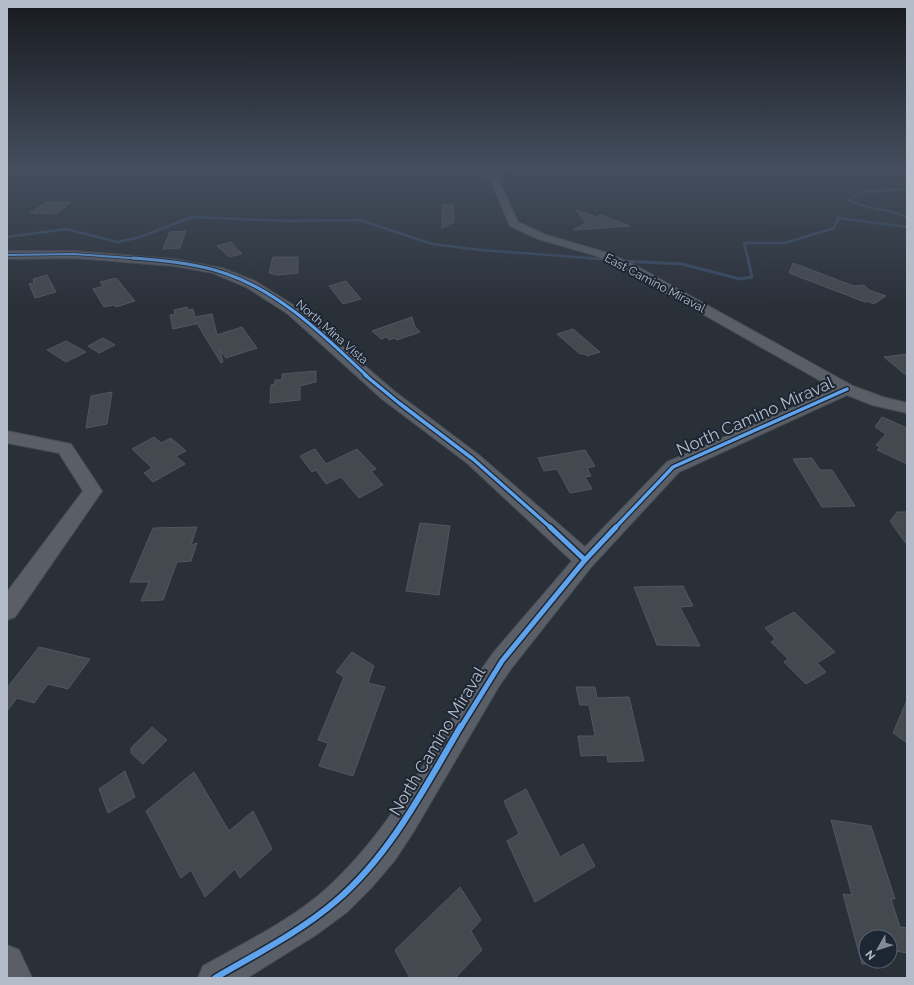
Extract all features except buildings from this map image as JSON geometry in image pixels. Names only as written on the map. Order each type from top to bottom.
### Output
[{"type":"street","name":"East Camino Miraval","points":[[510,215],[514,224],[542,237],[601,254],[629,267],[847,390],[878,401],[907,408]]},
{"type":"street","name":"North Mina Vista","points":[[7,255],[60,253],[188,264],[228,274],[268,293],[298,315],[399,404],[495,478],[585,560]]},
{"type":"street","name":"North Camino Miraval","points":[[214,978],[267,948],[305,924],[336,901],[362,876],[404,821],[490,678],[502,661],[585,560],[673,468],[847,390]]},
{"type":"street","points":[[7,437],[66,448],[92,491],[7,610]]},
{"type":"street","points":[[7,962],[15,978]]},
{"type":"waterway","points":[[902,215],[907,217]]},
{"type":"waterway","points":[[7,237],[67,229],[117,242],[137,238],[192,217],[288,221],[360,220],[432,244],[481,250],[592,258]]},
{"type":"waterway","points":[[748,259],[744,243],[785,243],[834,228],[838,218],[907,227]]},
{"type":"waterway","points":[[592,258],[603,259]]},
{"type":"waterway","points":[[592,258],[610,260]]},
{"type":"waterway","points":[[622,261],[682,264],[740,279],[752,277],[748,258]]},
{"type":"cycle path","points":[[7,255],[74,254],[174,262],[228,274],[251,284],[293,311],[313,327],[388,395],[473,459],[516,496],[585,560]]},
{"type":"cycle path","points":[[215,978],[305,924],[336,901],[361,876],[384,849],[404,821],[490,678],[502,661],[585,560],[673,467],[847,389]]}]
